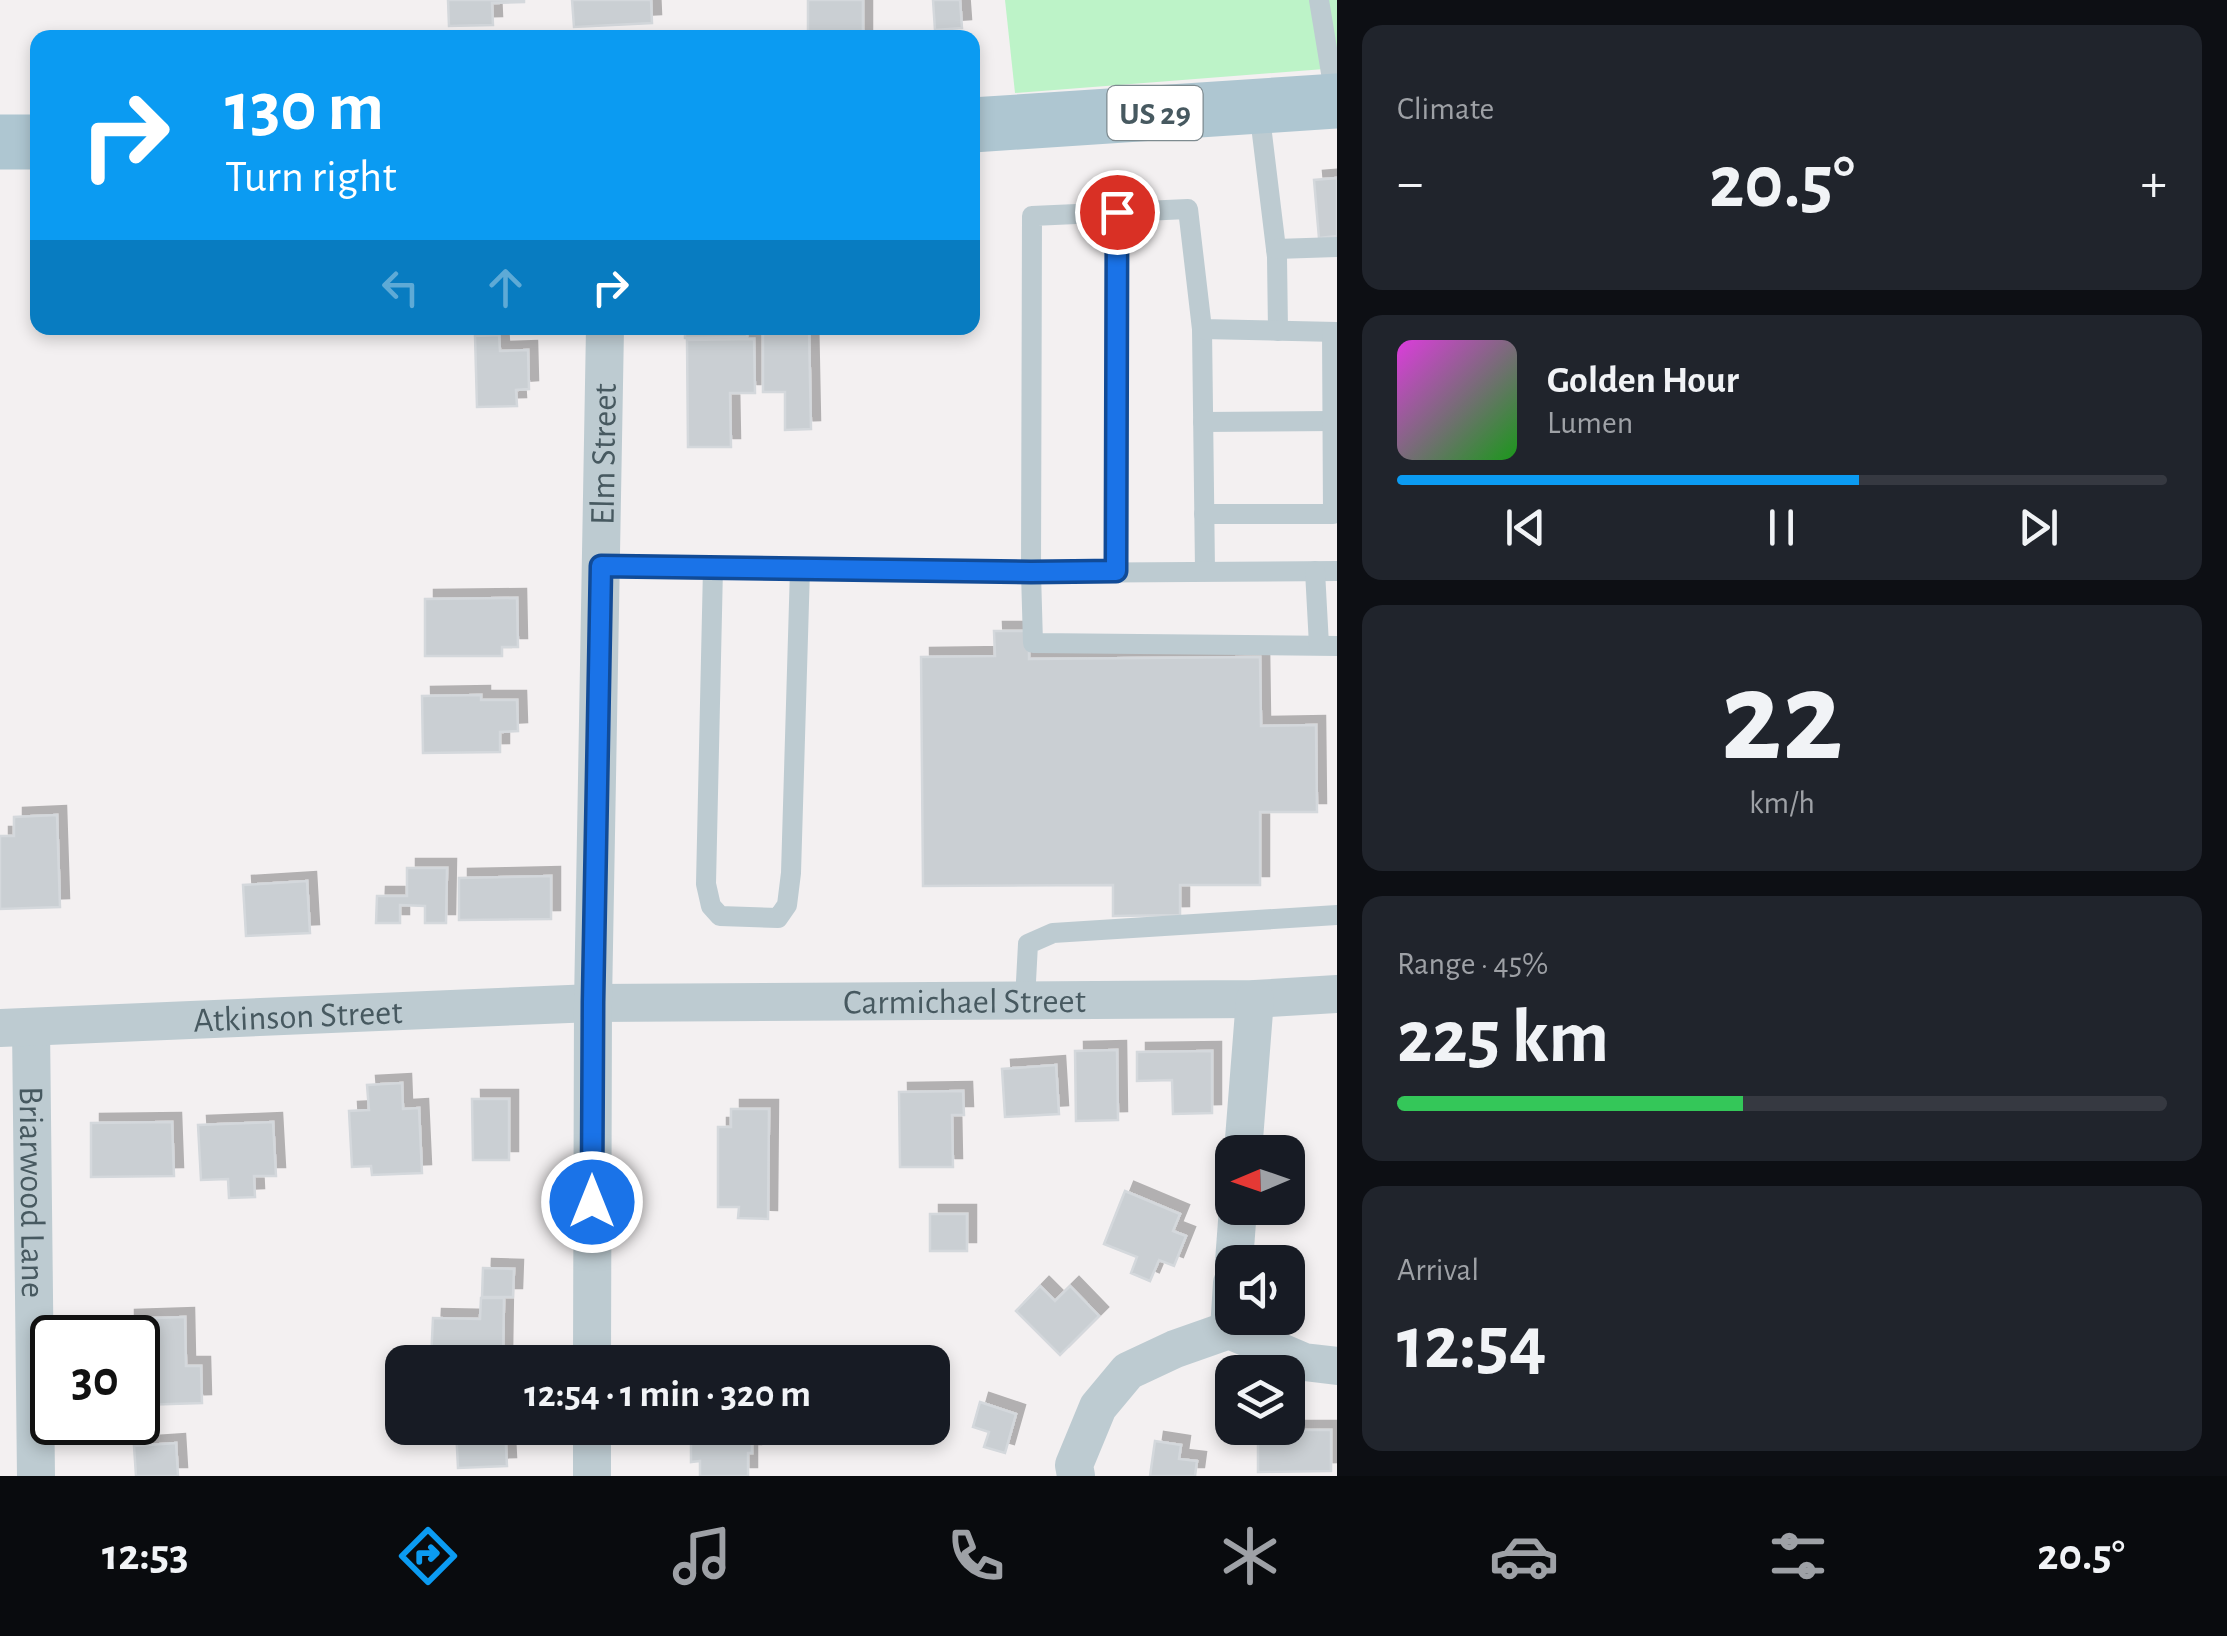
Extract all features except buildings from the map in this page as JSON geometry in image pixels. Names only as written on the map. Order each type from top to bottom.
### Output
[{"type":"main road","name":"US 29","points":[[980,124],[1336,101]]},
{"type":"main road","points":[[0,142],[30,142]]},
{"type":"street","name":"Elm Street","points":[[592,1345],[593,1002],[605,335]]},
{"type":"street","name":"Carmichael Street","points":[[593,1002],[1255,1000],[1337,994]]},
{"type":"street","points":[[1244,1135],[1255,1000]]},
{"type":"street","name":"Atkinson Street","points":[[15,1027],[593,1002]]},
{"type":"street","name":"Briarwood Lane","points":[[15,1027],[36,1476]]},
{"type":"street","points":[[1076,1476],[1074,1465],[1098,1407],[1128,1371],[1215,1335]]},
{"type":"street","points":[[1241,1335],[1304,1362],[1337,1366]]},
{"type":"street","points":[[592,1445],[592,1476]]},
{"type":"lane","points":[[1320,0],[1336,101]]},
{"type":"lane","points":[[1258,106],[1276,248],[1278,330]]},
{"type":"lane","points":[[601,566],[1031,572],[1326,570],[1328,646],[1033,643],[1031,572],[1032,216],[1188,208],[1202,329],[1205,570]]},
{"type":"lane","points":[[1116,571],[1117,212]]},
{"type":"lane","points":[[1276,248],[1337,247]]},
{"type":"lane","points":[[1202,329],[1334,332],[1334,514],[1204,514]]},
{"type":"lane","points":[[1204,422],[1333,421]]},
{"type":"lane","points":[[712,568],[706,884],[710,906],[720,916],[778,918],[787,905],[792,873],[800,568]]},
{"type":"lane","points":[[1025,1000],[1028,944],[1052,933],[1337,915]]},
{"type":"green space","points":[[1005,0],[1337,0],[1337,68],[1015,93]]},
{"type":"route","points":[[592,1202],[601,566],[1116,571],[1117,212]]}]
